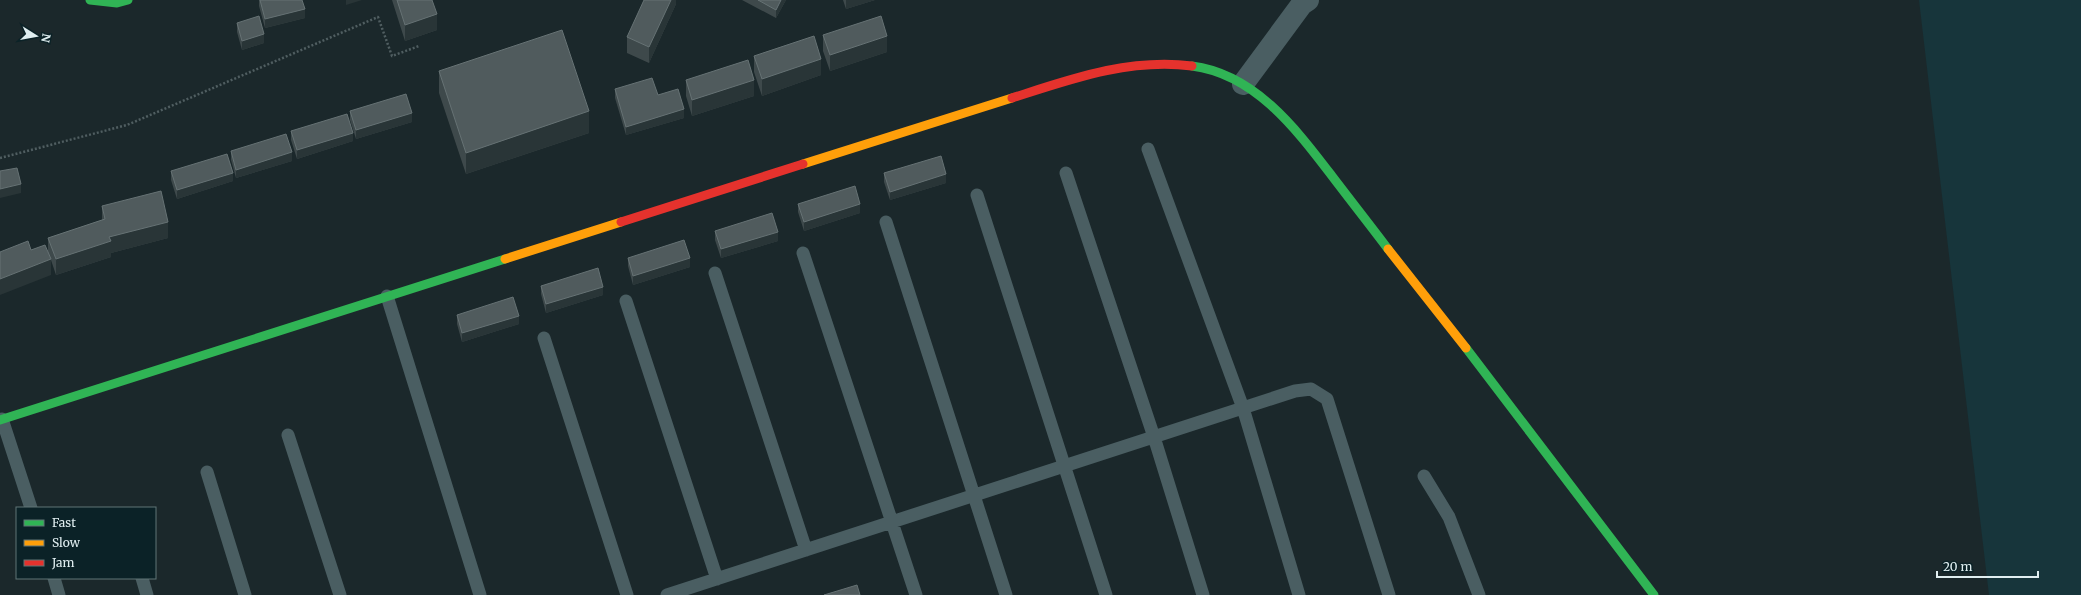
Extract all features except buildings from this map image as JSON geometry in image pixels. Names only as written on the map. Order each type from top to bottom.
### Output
[{"type":"street","points":[[90,0],[117,2],[128,0]]},
{"type":"street","points":[[1243,84],[1302,4],[1308,0]]},
{"type":"street","points":[[1,420],[1084,75],[1113,68],[1159,62],[1183,63],[1203,67],[1243,84],[1276,110],[1314,153],[1537,440],[1654,595]]},
{"type":"lane","points":[[1148,149],[1243,408],[1299,595]]},
{"type":"lane","points":[[1066,173],[1154,437],[1203,595]]},
{"type":"lane","points":[[976,195],[1106,595]]},
{"type":"lane","points":[[886,222],[1006,595]]},
{"type":"lane","points":[[803,253],[916,595]]},
{"type":"lane","points":[[715,274],[806,550]]},
{"type":"lane","points":[[387,296],[480,595]]},
{"type":"lane","points":[[626,301],[717,579]]},
{"type":"lane","points":[[544,338],[627,595]]},
{"type":"lane","points":[[667,595],[1295,391],[1311,389],[1327,398],[1389,595]]},
{"type":"lane","points":[[1,420],[31,507]]},
{"type":"lane","points":[[288,435],[340,595]]},
{"type":"lane","points":[[208,472],[245,595]]},
{"type":"lane","points":[[1424,476],[1449,516],[1478,595]]},
{"type":"lane","points":[[54,579],[59,595]]},
{"type":"lane","points":[[142,579],[148,595]]},
{"type":"path","points":[[0,158],[127,125],[378,17],[392,56],[419,46]]},
{"type":"shaded area","points":[[1919,0],[2081,0],[2081,595],[1989,595]]},
{"type":"traffic: fast","points":[[90,0],[117,3],[128,0]]},
{"type":"traffic: fast","points":[[1192,66],[1215,71],[1235,80],[1272,106],[1304,140],[1388,249]]},
{"type":"traffic: fast","points":[[0,420],[505,259]]},
{"type":"traffic: fast","points":[[1466,348],[1654,595]]},
{"type":"traffic: slow","points":[[803,164],[1012,98]]},
{"type":"traffic: slow","points":[[505,259],[621,222]]},
{"type":"traffic: slow","points":[[1388,249],[1466,348]]},
{"type":"traffic: jam","points":[[1012,98],[1078,77],[1100,72],[1146,65],[1169,64],[1192,66]]},
{"type":"traffic: jam","points":[[621,222],[803,164]]}]
